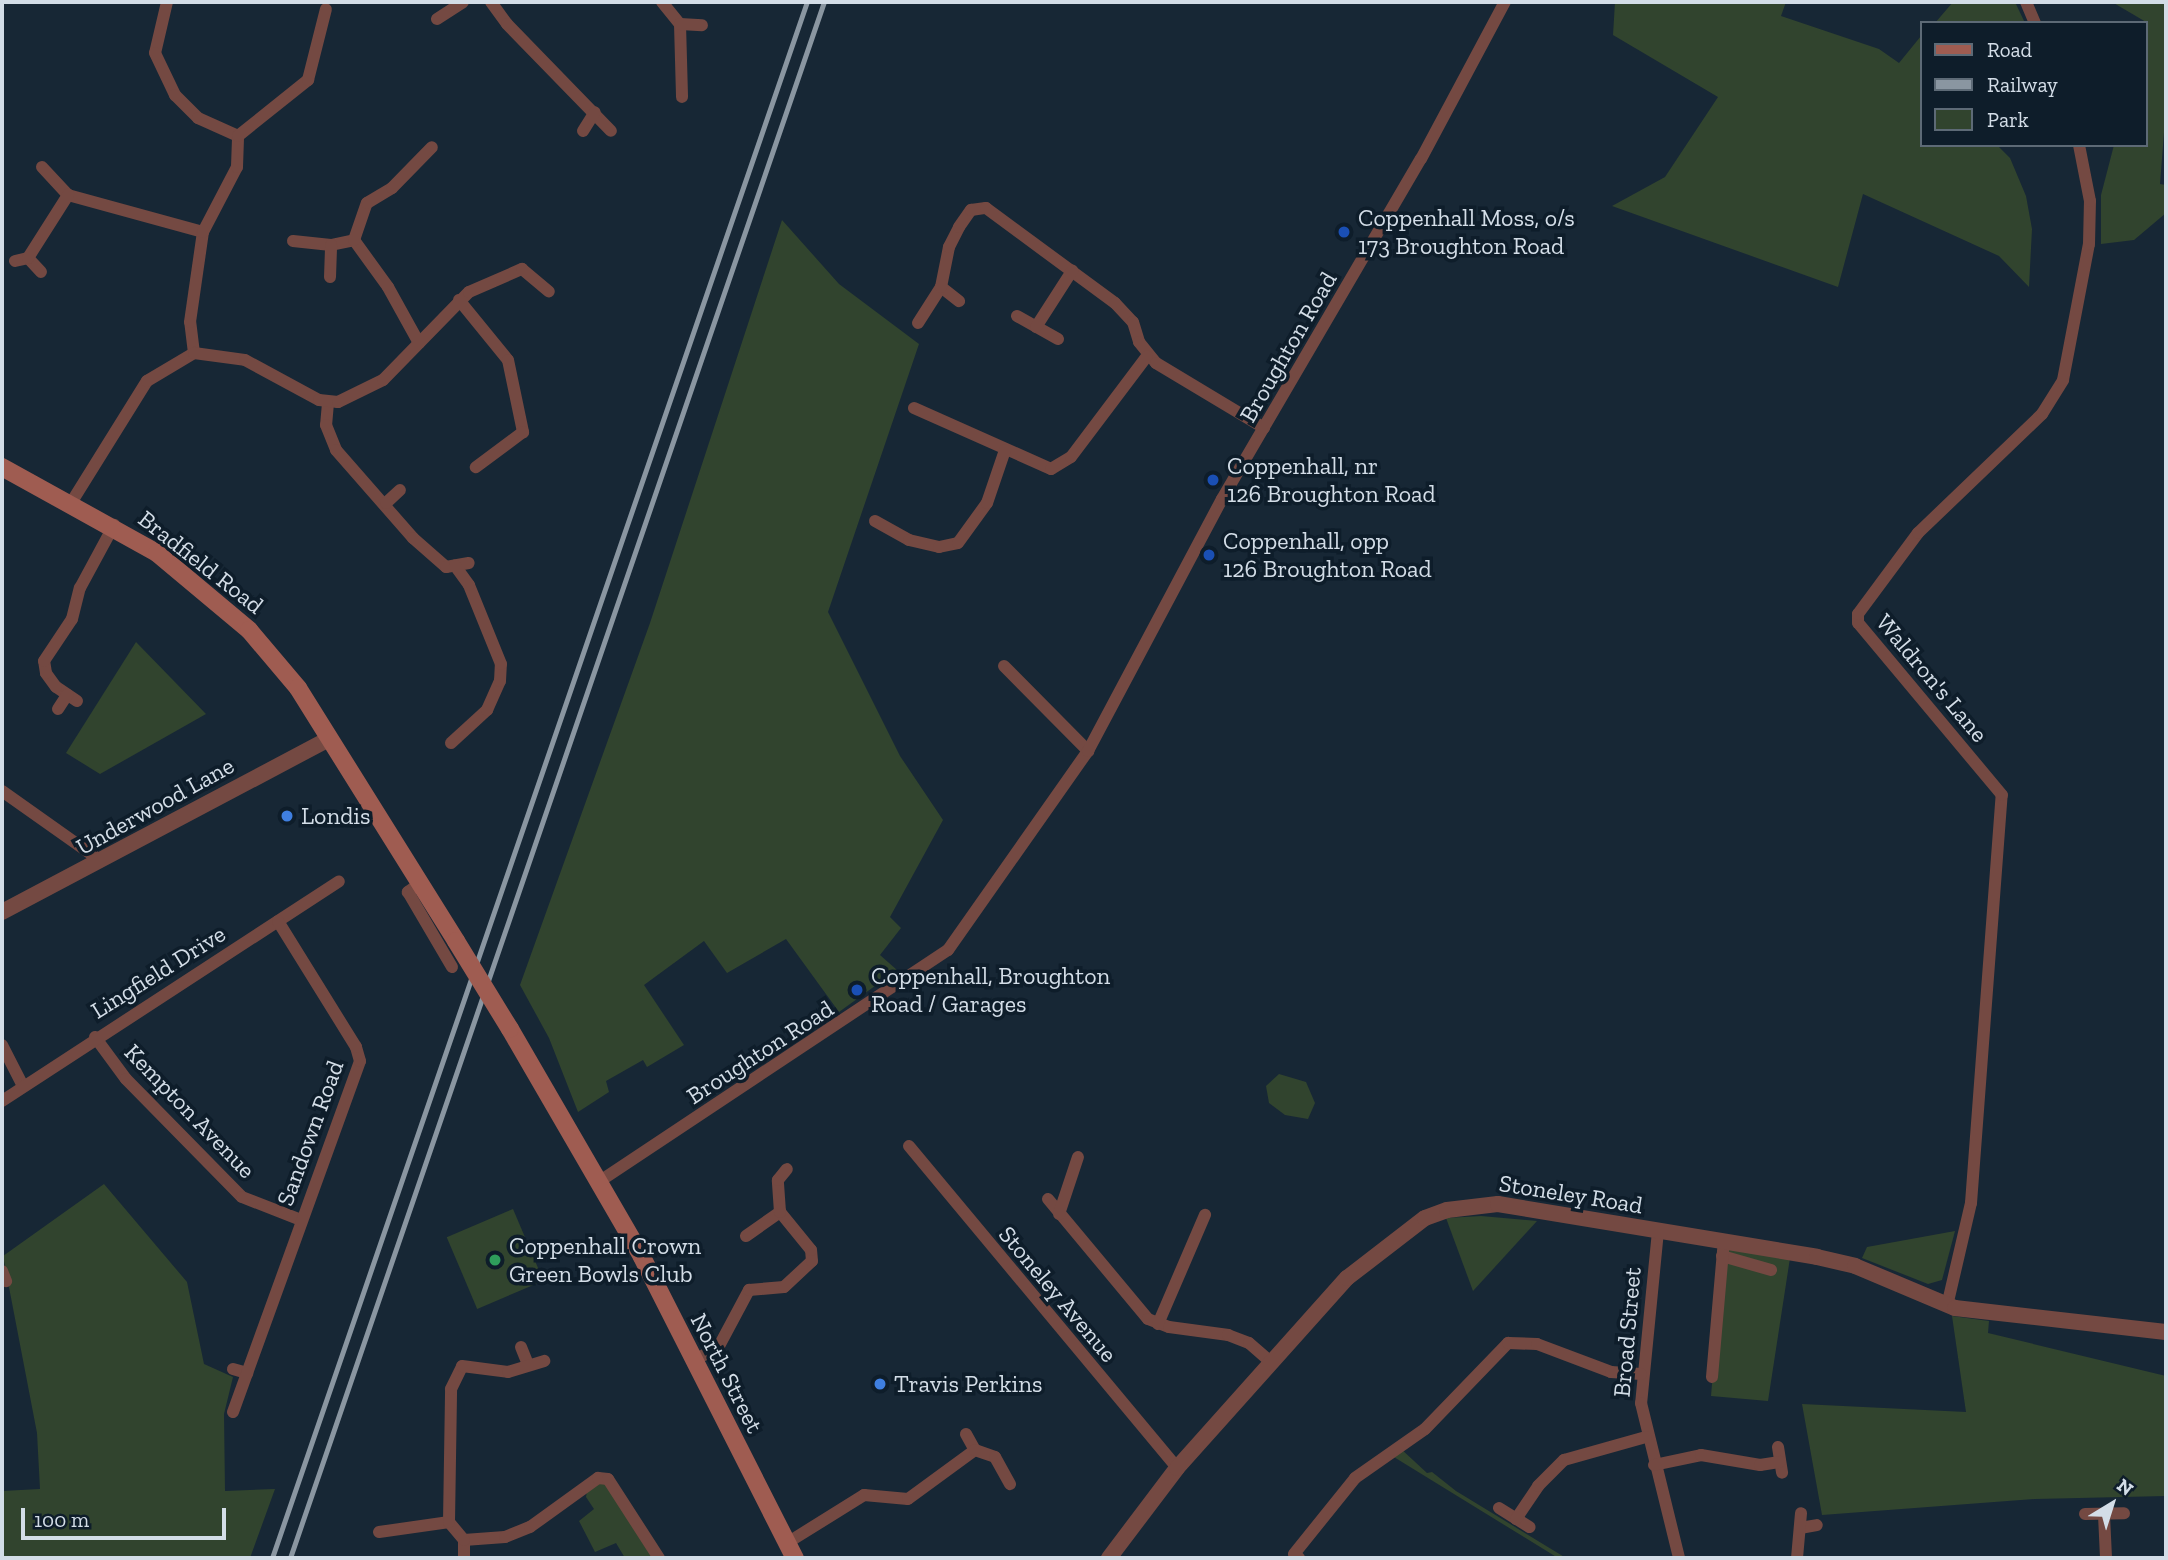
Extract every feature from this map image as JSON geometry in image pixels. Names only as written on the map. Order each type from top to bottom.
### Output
[{"type":"main road","name":"Bradfield Road","points":[[2,467],[114,525],[157,553],[249,630],[298,688],[510,1029]]},
{"type":"main road","name":"North Street","points":[[510,1029],[600,1181],[791,1551]]},
{"type":"street","points":[[167,2],[155,53],[175,95],[198,118],[238,136]]},
{"type":"street","points":[[491,2],[507,24],[596,112],[611,131]]},
{"type":"street","points":[[662,2],[680,24],[682,97]]},
{"type":"street","name":"Broughton Road","points":[[600,1181],[948,950],[1088,751],[1264,428],[1414,170],[1504,2]]},
{"type":"street","points":[[2026,2],[2034,21]]},
{"type":"street","points":[[437,19],[459,3]]},
{"type":"street","points":[[194,353],[190,322],[203,232],[237,167],[238,136],[307,80],[326,9]]},
{"type":"street","points":[[680,24],[702,25]]},
{"type":"street","points":[[583,131],[596,112]]},
{"type":"street","points":[[354,240],[367,203],[392,188],[432,147]]},
{"type":"street","name":"Waldron's Lane","points":[[1947,1306],[1971,1203],[2002,795],[1858,624],[1858,614],[1918,533],[2042,414],[2063,380],[2089,244],[2090,201],[2079,147]]},
{"type":"street","points":[[42,167],[68,195],[203,232]]},
{"type":"street","points":[[41,272],[21,259],[68,195]]},
{"type":"street","points":[[918,323],[941,287],[949,247],[959,227],[971,210],[986,208],[1072,271],[1132,322],[1147,356],[1177,379],[1264,428]]},
{"type":"street","points":[[293,241],[331,245],[354,240]]},
{"type":"street","points":[[354,240],[388,287],[419,343]]},
{"type":"street","points":[[330,277],[331,245]]},
{"type":"street","points":[[328,403],[383,380],[459,300],[522,269],[549,292]]},
{"type":"street","points":[[1036,327],[1072,271]]},
{"type":"street","points":[[941,287],[959,301]]},
{"type":"street","points":[[459,300],[508,360],[529,431],[476,467]]},
{"type":"street","points":[[1017,316],[1058,339]]},
{"type":"street","points":[[71,503],[127,405],[147,381],[194,353],[245,360],[328,403]]},
{"type":"street","points":[[914,408],[1051,469],[1062,465],[1147,356]]},
{"type":"street","points":[[328,403],[326,425],[336,450],[386,503],[413,538],[446,567],[469,563]]},
{"type":"street","points":[[875,521],[909,540],[939,547],[958,543],[987,503],[1005,450]]},
{"type":"street","points":[[386,503],[400,490]]},
{"type":"street","points":[[58,709],[72,698],[50,680],[44,661],[72,620],[80,588],[114,525]]},
{"type":"street","points":[[451,743],[477,724],[487,710],[500,681],[501,664],[468,585],[455,566]]},
{"type":"street","points":[[1004,666],[1088,751]]},
{"type":"street","name":"Underwood Lane","points":[[2,912],[330,738]]},
{"type":"street","points":[[2,791],[101,861]]},
{"type":"street","name":"Lingfield Drive","points":[[2,1101],[94,1037],[339,881]]},
{"type":"street","points":[[419,884],[408,892],[452,967]]},
{"type":"street","name":"Sandown Road","points":[[233,1412],[360,1061],[356,1047],[278,921]]},
{"type":"street","name":"Kempton Avenue","points":[[94,1037],[126,1079],[242,1197],[301,1220]]},
{"type":"street","points":[[2,1045],[23,1086]]},
{"type":"street","name":"Stoneley Avenue","points":[[908,1146],[1177,1468]]},
{"type":"street","points":[[1059,1214],[1078,1157]]},
{"type":"street","points":[[692,1361],[718,1348],[749,1290],[784,1287],[811,1261],[811,1250],[780,1212],[778,1180],[787,1169]]},
{"type":"street","points":[[1048,1199],[1148,1319],[1158,1324],[1228,1335],[1249,1343],[1270,1361]]},
{"type":"street","name":"Stoneley Road","points":[[1109,1558],[1177,1468],[1347,1278],[1425,1218],[1447,1210],[1498,1204],[1658,1231],[1723,1249],[1855,1266],[1947,1306],[2166,1332]]},
{"type":"street","points":[[746,1236],[780,1212]]},
{"type":"street","points":[[1158,1324],[1205,1215]]},
{"type":"street","name":"Broad Street","points":[[1658,1231],[1641,1374],[1646,1437],[1679,1558]]},
{"type":"street","points":[[1712,1377],[1723,1249],[1771,1270]]},
{"type":"street","points":[[1296,1556],[1355,1478],[1425,1429],[1508,1343],[1537,1344],[1611,1371],[1641,1374]]},
{"type":"street","points":[[520,1347],[528,1364]]},
{"type":"street","points":[[463,1351],[462,1366],[451,1390],[447,1422],[449,1522],[464,1540],[464,1558]]},
{"type":"street","points":[[462,1366],[508,1372],[544,1361]]},
{"type":"street","points":[[233,1369],[247,1373]]},
{"type":"street","points":[[966,1434],[975,1450],[995,1457],[1010,1484]]},
{"type":"street","points":[[1516,1519],[1538,1486],[1564,1460],[1646,1437]]},
{"type":"street","points":[[1654,1465],[1700,1455],[1781,1468],[1777,1447]]},
{"type":"street","points":[[791,1551],[864,1496],[908,1499],[975,1450]]},
{"type":"street","points":[[464,1540],[505,1537],[530,1527],[598,1478],[608,1479],[659,1558]]},
{"type":"street","points":[[1499,1508],[1529,1527]]},
{"type":"street","points":[[1797,1558],[1801,1513]]},
{"type":"street","points":[[2085,1514],[2124,1513]]},
{"type":"street","points":[[2104,1515],[2106,1558]]},
{"type":"street","points":[[379,1532],[449,1522]]},
{"type":"street","points":[[1800,1528],[1817,1525]]},
{"type":"green space","points":[[1615,2],[1786,2],[1781,16],[1879,49],[1899,63],[1920,37],[1920,147],[1999,147],[2010,158],[2026,196],[2032,229],[2029,287],[1999,256],[1863,194],[1838,287],[1612,206],[1665,177],[1718,97],[1613,35]]},
{"type":"green space","points":[[1953,2],[2015,2],[2024,21],[1937,21]]},
{"type":"green space","points":[[2112,2],[2166,2],[2166,107],[2160,184],[2166,185],[2166,213],[2134,240],[2101,244],[2101,195],[2113,147],[2147,147],[2147,21]]},
{"type":"green space","points":[[782,220],[839,284],[919,344],[828,612],[900,756],[943,820],[890,917],[901,928],[880,955],[897,970],[839,1012],[786,939],[727,973],[704,941],[644,985],[684,1045],[647,1067],[643,1060],[606,1081],[609,1092],[578,1112],[549,1038],[520,985],[650,623]]},
{"type":"green space","points":[[136,642],[206,714],[100,774],[66,753]]},
{"type":"green space","points":[[1279,1074],[1306,1082],[1315,1103],[1308,1119],[1285,1115],[1269,1103],[1266,1086]]},
{"type":"green space","points":[[104,1184],[187,1282],[204,1364],[233,1377],[224,1414],[225,1491],[275,1489],[250,1558],[2,1558],[2,1491],[40,1489],[37,1433],[3,1256]]},
{"type":"green space","name":"Coppenhall Crown Green Bowls Club","points":[[513,1209],[543,1281],[477,1309],[447,1237]]},
{"type":"green space","points":[[1481,1216],[1537,1221],[1473,1291],[1446,1218]]},
{"type":"green space","points":[[1955,1231],[1942,1280],[1928,1284],[1862,1258],[1867,1247]]},
{"type":"green space","points":[[1724,1241],[1790,1258],[1768,1401],[1711,1396]]},
{"type":"green space","points":[[1952,1316],[1989,1321],[1988,1333],[2166,1376],[2166,1496],[2035,1499],[1822,1515],[1802,1404],[1966,1412]]},
{"type":"green space","points":[[1400,1448],[1427,1473],[1432,1472],[1456,1491],[1566,1558],[1558,1558],[1389,1454]]},
{"type":"green space","points":[[608,1479],[659,1558],[625,1558],[616,1543],[595,1552],[579,1521],[594,1509],[586,1497],[588,1485]]},
{"type":"railway","points":[[272,1558],[807,2]]},
{"type":"railway","points":[[290,1558],[824,2]]},
{"type":"place","name":"Coppenhall Moss, o/s 173 Broughton Road","points":[[1344,232]]},
{"type":"place","name":"Coppenhall, nr 126 Broughton Road","points":[[1213,480]]},
{"type":"place","name":"Coppenhall, opp 126 Broughton Road","points":[[1209,555]]},
{"type":"place","name":"Londis","points":[[287,816]]},
{"type":"place","name":"Coppenhall, Broughton Road / Garages","points":[[857,990]]},
{"type":"place","name":"Coppenhall Crown Green Bowls Club","points":[[495,1260]]},
{"type":"place","name":"Travis Perkins","points":[[880,1384]]}]
